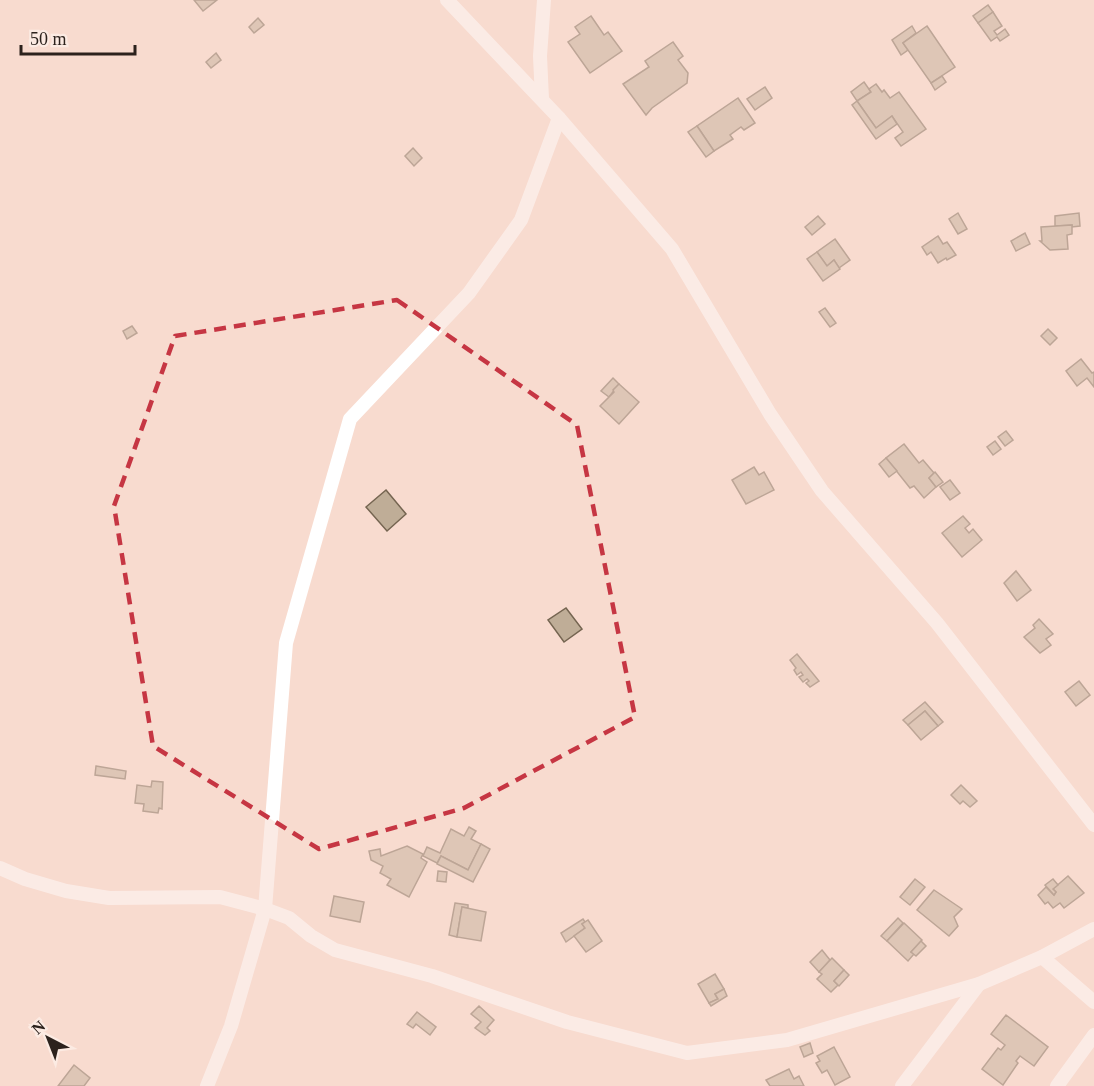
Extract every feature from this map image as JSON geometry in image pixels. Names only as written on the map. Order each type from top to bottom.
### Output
[{"type":"street","points":[[447,0],[542,99],[672,249],[770,414],[822,491],[937,623],[1094,823]]},
{"type":"street","points":[[542,99],[540,56],[544,0]]},
{"type":"street","points":[[207,1086],[231,1026],[266,909],[286,643],[350,419],[469,293],[521,220],[559,118]]},
{"type":"street","points":[[0,868],[25,879],[66,891],[109,898],[220,897],[266,909],[289,918],[311,936],[335,950],[432,976],[567,1022],[687,1053],[787,1040],[979,984],[1042,957],[1094,929]]},
{"type":"street","points":[[1042,957],[1094,1002]]},
{"type":"street","points":[[902,1086],[979,984]]},
{"type":"street","points":[[1057,1086],[1094,1035]]},
{"type":"highlighted area","points":[[397,300],[577,425],[635,717],[464,808],[319,849],[153,746],[114,506],[175,336]]},
{"type":"building","points":[[194,0],[217,0],[203,11]]},
{"type":"building","points":[[988,5],[993,12],[978,23],[973,16]]},
{"type":"building","points":[[993,12],[1002,26],[994,31],[997,35],[1005,29],[1009,35],[1000,41],[997,37],[991,41],[978,23]]},
{"type":"building","points":[[591,16],[604,35],[608,32],[622,51],[590,73],[568,42],[580,34],[575,27]]},
{"type":"building","points":[[258,18],[264,25],[254,33],[249,27]]},
{"type":"building","points":[[912,26],[916,33],[903,43],[908,50],[901,55],[892,40]]},
{"type":"building","points":[[927,26],[955,67],[931,83],[903,43]]},
{"type":"building","points":[[673,42],[683,56],[678,60],[688,73],[687,83],[652,108],[646,115],[623,84],[649,67],[645,61]]},
{"type":"building","points":[[216,53],[221,60],[211,68],[206,62]]},
{"type":"building","points":[[942,76],[946,82],[935,90],[931,83]]},
{"type":"building","points":[[864,82],[871,92],[857,101],[851,92]]},
{"type":"building","points":[[876,84],[890,98],[899,92],[926,129],[901,146],[895,138],[903,132],[892,116],[876,128],[857,101],[871,92],[869,89]]},
{"type":"building","points":[[765,87],[772,98],[755,110],[747,99]]},
{"type":"building","points":[[738,98],[755,123],[744,130],[741,127],[730,135],[733,139],[714,151],[697,126]]},
{"type":"building","points":[[857,101],[876,128],[892,116],[897,124],[876,139],[852,105]]},
{"type":"building","points":[[697,126],[714,151],[706,157],[688,132]]},
{"type":"building","points":[[413,148],[422,158],[414,166],[405,156]]},
{"type":"building","points":[[958,213],[967,229],[958,234],[949,219]]},
{"type":"building","points":[[1079,213],[1080,226],[1055,226],[1055,216]]},
{"type":"building","points":[[818,216],[825,224],[812,235],[805,227]]},
{"type":"building","points":[[1072,225],[1072,234],[1067,235],[1068,249],[1050,250],[1040,241],[1042,241],[1041,227]]},
{"type":"building","points":[[1025,233],[1030,244],[1016,251],[1011,241]]},
{"type":"building","points":[[938,236],[943,244],[947,242],[956,255],[938,263],[931,252],[927,255],[922,247]]},
{"type":"building","points":[[835,239],[850,260],[839,268],[834,260],[827,266],[817,252]]},
{"type":"building","points":[[817,252],[827,266],[834,260],[840,269],[823,281],[807,259]]},
{"type":"building","points":[[825,308],[836,323],[830,327],[819,312]]},
{"type":"building","points":[[132,326],[137,333],[127,339],[123,331]]},
{"type":"building","points":[[1048,329],[1057,338],[1050,345],[1041,336]]},
{"type":"building","points":[[1081,359],[1092,373],[1094,372],[1094,387],[1087,378],[1077,386],[1066,371]]},
{"type":"building","points":[[613,378],[619,384],[609,397],[601,391]]},
{"type":"building","points":[[619,384],[639,402],[619,424],[600,406]]},
{"type":"building","points":[[1006,431],[1013,440],[1005,446],[998,437]]},
{"type":"building","points":[[995,441],[1001,449],[993,455],[987,447]]},
{"type":"building","points":[[904,444],[919,463],[923,460],[934,473],[929,478],[936,487],[924,498],[914,486],[910,488],[886,458]]},
{"type":"building","points":[[886,458],[897,471],[889,477],[879,464]]},
{"type":"building","points":[[754,467],[759,475],[764,472],[774,490],[746,504],[732,480]]},
{"type":"building","points":[[935,472],[943,482],[936,487],[929,478]]},
{"type":"building","points":[[950,480],[960,493],[950,500],[940,487]]},
{"type":"building","points":[[386,490],[406,514],[387,531],[366,507]]},
{"type":"building","points":[[963,516],[970,524],[965,528],[969,533],[973,529],[982,540],[962,557],[942,533]]},
{"type":"building","points":[[1016,571],[1031,590],[1017,601],[1004,583]]},
{"type":"building","points":[[566,608],[582,629],[564,642],[548,620]]},
{"type":"building","points":[[1039,619],[1053,634],[1046,639],[1051,645],[1040,653],[1024,637],[1035,628],[1033,625]]},
{"type":"building","points":[[797,654],[819,681],[810,687],[806,683],[809,681],[807,679],[803,682],[799,677],[803,675],[801,672],[797,675],[794,670],[796,668],[790,660]]},
{"type":"building","points":[[1079,681],[1090,695],[1076,706],[1065,692]]},
{"type":"building","points":[[925,702],[943,722],[938,726],[925,711],[908,725],[903,720]]},
{"type":"building","points":[[925,711],[938,726],[921,740],[908,725]]},
{"type":"building","points":[[96,766],[126,771],[125,779],[95,775]]},
{"type":"building","points":[[152,781],[163,782],[162,809],[159,808],[158,813],[143,811],[144,804],[135,803],[137,785],[151,787]]},
{"type":"building","points":[[961,785],[977,801],[970,807],[963,801],[960,804],[951,795]]},
{"type":"building","points":[[469,827],[476,831],[471,839],[481,844],[468,870],[441,856],[437,863],[423,856],[427,847],[440,853],[451,829],[464,836]]},
{"type":"building","points":[[481,844],[490,849],[473,882],[437,864],[441,856],[468,870]]},
{"type":"building","points":[[407,846],[423,854],[421,858],[427,862],[409,897],[387,885],[391,879],[380,873],[383,866],[371,860],[369,851],[380,849],[381,856]]},
{"type":"building","points":[[438,871],[447,872],[446,882],[437,881]]},
{"type":"building","points":[[1068,876],[1084,893],[1064,908],[1060,903],[1053,908],[1048,902],[1045,904],[1038,895],[1046,887],[1054,895],[1056,892],[1053,889]]},
{"type":"building","points":[[915,879],[925,887],[910,905],[900,897]]},
{"type":"building","points":[[1053,879],[1058,885],[1053,889],[1056,892],[1054,895],[1045,885]]},
{"type":"building","points":[[934,890],[962,909],[954,917],[958,926],[949,936],[917,910]]},
{"type":"building","points":[[334,896],[364,902],[360,922],[330,916]]},
{"type":"building","points":[[455,903],[468,905],[468,908],[462,907],[457,937],[449,935]]},
{"type":"building","points":[[462,907],[486,912],[481,941],[457,937]]},
{"type":"building","points":[[898,918],[903,923],[887,941],[881,936]]},
{"type":"building","points":[[583,919],[585,922],[582,924],[585,928],[566,942],[561,933]]},
{"type":"building","points":[[588,920],[602,941],[586,952],[574,936],[585,928],[582,924]]},
{"type":"building","points":[[904,923],[922,940],[911,952],[914,954],[908,961],[887,941]]},
{"type":"building","points":[[921,941],[926,946],[916,956],[911,952]]},
{"type":"building","points":[[822,950],[830,960],[819,972],[810,962]]},
{"type":"building","points":[[832,958],[844,970],[834,981],[838,985],[831,992],[817,979],[822,974],[819,972]]},
{"type":"building","points":[[844,970],[849,975],[839,986],[834,981]]},
{"type":"building","points":[[715,974],[724,989],[715,994],[718,999],[709,1003],[698,984]]},
{"type":"building","points":[[724,989],[727,996],[711,1006],[709,1003],[718,999],[715,994]]},
{"type":"building","points":[[479,1006],[494,1020],[487,1028],[490,1031],[485,1035],[475,1028],[481,1022],[471,1014]]},
{"type":"building","points":[[417,1012],[436,1027],[430,1035],[416,1024],[413,1028],[407,1024]]},
{"type":"building","points":[[1006,1015],[1048,1047],[1034,1066],[1020,1056],[1016,1061],[1018,1063],[1003,1085],[982,1069],[998,1048],[1001,1050],[1005,1045],[991,1034]]},
{"type":"building","points":[[810,1043],[813,1053],[804,1057],[800,1047]]},
{"type":"building","points":[[834,1047],[850,1077],[835,1085],[827,1070],[822,1073],[816,1063],[820,1061],[817,1056]]},
{"type":"building","points":[[74,1065],[90,1078],[84,1086],[58,1086]]},
{"type":"building","points":[[789,1069],[794,1079],[799,1076],[804,1086],[770,1086],[766,1080]]}]
